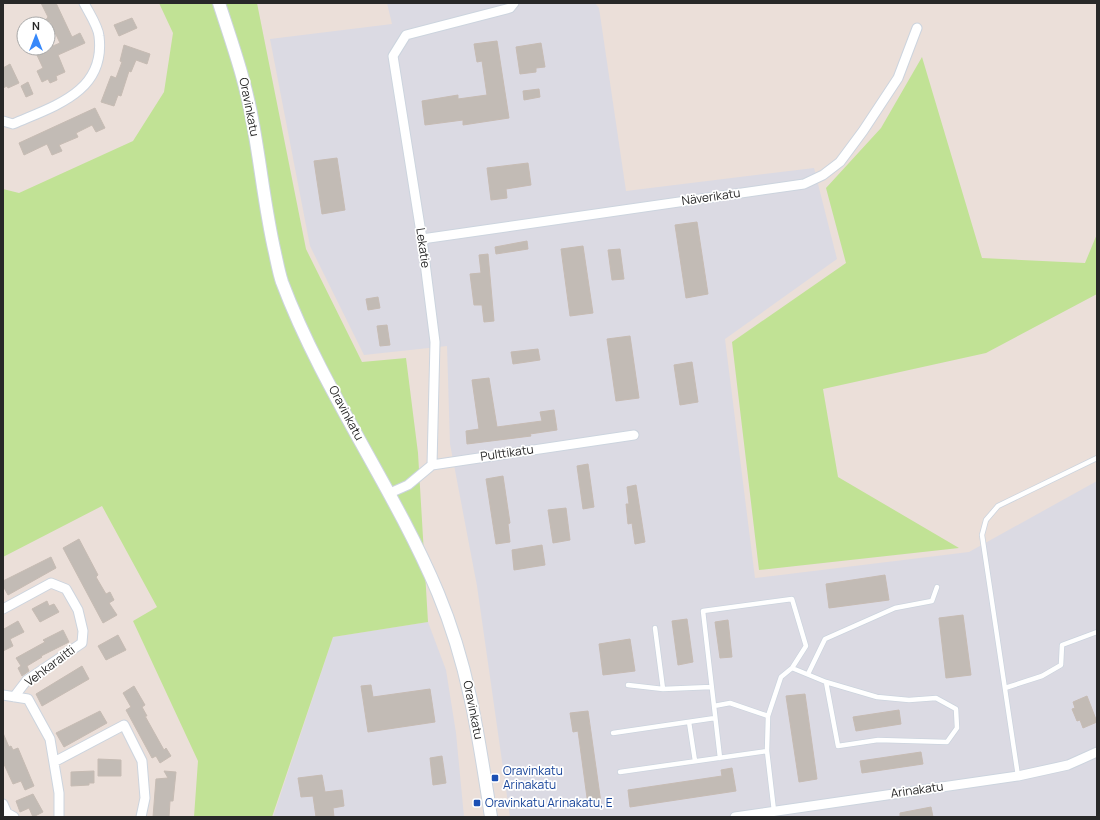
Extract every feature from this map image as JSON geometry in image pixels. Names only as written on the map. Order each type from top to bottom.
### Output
[{"type":"street","points":[[3,121],[13,124],[72,97],[86,85],[98,66],[100,36],[84,3]]},
{"type":"street","name":"Oravinkatu","points":[[218,3],[241,67],[253,122],[270,231],[281,280],[312,349],[390,493],[438,592],[460,650],[479,737],[491,817]]},
{"type":"street","name":"Lekatie","points":[[432,465],[436,342],[422,239],[393,56],[406,36],[510,8],[514,3]]},
{"type":"street","name":"Näverikatu","points":[[422,239],[804,184],[823,175],[840,162],[863,132],[898,78],[917,28]]},
{"type":"street","name":"Pulttikatu","points":[[432,465],[634,435]]},
{"type":"street","points":[[390,493],[408,485],[432,465]]},
{"type":"street","name":"Vehkaraitti","points":[[3,610],[50,583],[66,589],[78,610],[83,631],[82,643],[27,680],[14,697]]},
{"type":"street","points":[[3,695],[28,699],[50,740],[59,793],[58,817]]},
{"type":"street","points":[[54,762],[124,725],[142,761],[145,798],[141,817]]},
{"type":"street","name":"Arinakatu","points":[[735,817],[1018,776],[1068,765],[1097,752]]},
{"type":"street","points":[[3,804],[7,813],[14,817]]},
{"type":"lane","points":[[1018,776],[982,535],[986,520],[998,506],[1097,458]]},
{"type":"lane","points":[[808,674],[825,639],[895,608],[932,601],[937,587]]},
{"type":"lane","points":[[720,758],[703,611],[792,599],[806,646],[792,668],[782,677],[768,716],[767,751],[774,811]]},
{"type":"lane","points":[[655,628],[663,690]]},
{"type":"lane","points":[[1004,688],[1042,676],[1061,665],[1062,645],[1097,632]]},
{"type":"lane","points":[[792,668],[826,682],[877,696],[909,700],[936,698],[956,709],[956,728],[947,742],[878,740],[838,746],[826,682]]},
{"type":"lane","points":[[628,685],[663,690],[711,687]]},
{"type":"lane","points":[[714,706],[730,703],[768,716]]},
{"type":"lane","points":[[613,733],[715,718]]},
{"type":"lane","points":[[689,722],[695,761]]},
{"type":"lane","points":[[620,772],[767,751]]},
{"type":"shaded area","points":[[387,3],[595,3],[599,8],[626,191],[814,168],[837,259],[725,339],[755,578],[969,552],[1097,481],[1097,817],[510,817],[477,586],[450,444],[447,346],[364,355],[310,246],[270,39],[392,24]]},
{"type":"shaded area","points":[[428,622],[446,670],[456,733],[464,817],[273,817],[333,637]]},
{"type":"green space","points":[[159,3],[257,3],[306,249],[362,362],[406,358],[418,453],[428,622],[333,637],[272,817],[194,817],[198,761],[133,621],[157,607],[102,506],[3,557],[3,189],[19,193],[133,141],[164,92],[173,33]]},
{"type":"green space","points":[[922,57],[982,258],[1085,263],[1097,234],[1097,294],[986,353],[823,389],[838,477],[959,548],[759,570],[732,342],[846,263],[826,188],[881,128]]},
{"type":"building","points":[[41,3],[56,3],[72,37],[80,33],[85,43],[58,55],[65,72],[56,76],[57,80],[50,83],[48,79],[42,82],[37,71],[43,68],[37,56],[56,56],[56,45],[60,43],[56,35],[56,16],[48,16]]},
{"type":"building","points":[[132,18],[137,28],[119,36],[114,25]]},
{"type":"building","points":[[497,41],[509,118],[463,125],[463,120],[425,125],[422,101],[458,95],[458,99],[487,95],[482,61],[477,62],[474,44]]},
{"type":"building","points":[[541,43],[545,67],[536,68],[536,72],[520,74],[516,47]]},
{"type":"building","points":[[124,45],[150,54],[147,64],[136,60],[131,72],[129,71],[121,96],[118,95],[114,106],[101,102],[111,76],[116,78],[122,62],[120,61]]},
{"type":"building","points":[[10,64],[19,83],[8,88],[7,86],[3,88],[3,68]]},
{"type":"building","points":[[28,82],[33,94],[26,97],[21,86]]},
{"type":"building","points":[[539,89],[540,97],[524,100],[523,91]]},
{"type":"building","points":[[95,108],[105,128],[96,132],[92,125],[76,133],[78,137],[59,145],[62,151],[52,155],[47,144],[24,155],[19,143]]},
{"type":"building","points":[[337,158],[345,210],[322,214],[314,161]]},
{"type":"building","points":[[528,163],[531,185],[506,189],[507,198],[491,200],[487,168]]},
{"type":"building","points":[[697,222],[708,294],[686,298],[675,225]]},
{"type":"building","points":[[527,241],[528,249],[496,254],[495,247]]},
{"type":"building","points":[[583,246],[593,313],[570,316],[561,249]]},
{"type":"building","points":[[620,249],[624,279],[612,280],[608,250]]},
{"type":"building","points":[[488,254],[494,321],[484,322],[482,305],[474,305],[470,274],[481,273],[479,255]]},
{"type":"building","points":[[378,297],[380,308],[368,310],[366,299]]},
{"type":"building","points":[[387,325],[390,345],[380,346],[377,326]]},
{"type":"building","points":[[630,336],[639,398],[616,401],[607,339]]},
{"type":"building","points":[[538,349],[540,360],[513,364],[511,352]]},
{"type":"building","points":[[692,362],[698,402],[680,405],[674,365]]},
{"type":"building","points":[[489,378],[497,427],[542,421],[540,412],[554,410],[557,430],[530,434],[531,436],[467,444],[466,431],[479,429],[472,380]]},
{"type":"building","points":[[588,464],[594,507],[583,509],[577,466]]},
{"type":"building","points":[[503,476],[510,523],[508,524],[510,542],[496,544],[486,479]]},
{"type":"building","points":[[636,485],[645,542],[635,544],[632,523],[628,524],[626,504],[629,504],[627,487]]},
{"type":"building","points":[[566,508],[570,540],[553,543],[548,510]]},
{"type":"building","points":[[79,539],[98,575],[96,577],[106,594],[110,592],[114,600],[109,603],[117,615],[103,623],[63,548]]},
{"type":"building","points":[[542,545],[545,565],[514,570],[512,550]]},
{"type":"building","points":[[51,557],[56,568],[8,595],[3,586],[3,581]]},
{"type":"building","points":[[885,575],[889,600],[829,608],[826,584]]},
{"type":"building","points":[[47,601],[49,606],[54,604],[59,612],[40,622],[32,609]]},
{"type":"building","points":[[963,615],[971,675],[946,678],[939,618]]},
{"type":"building","points":[[687,619],[693,662],[678,665],[672,621]]},
{"type":"building","points":[[728,620],[732,657],[720,658],[715,622]]},
{"type":"building","points":[[18,621],[24,632],[10,639],[13,646],[3,651],[3,627],[4,629]]},
{"type":"building","points":[[63,630],[69,642],[41,656],[42,657],[27,666],[29,671],[22,676],[18,668],[21,666],[16,658],[45,642],[43,640]]},
{"type":"building","points":[[118,635],[126,650],[106,660],[98,646]]},
{"type":"building","points":[[630,639],[635,671],[603,675],[599,644]]},
{"type":"building","points":[[82,666],[89,679],[42,706],[36,694]]},
{"type":"building","points":[[371,685],[373,697],[430,689],[435,722],[368,732],[361,686]]},
{"type":"building","points":[[134,686],[145,705],[142,707],[147,716],[145,716],[164,750],[166,748],[171,756],[160,763],[156,756],[152,758],[126,710],[131,707],[123,693]]},
{"type":"building","points":[[805,694],[817,779],[799,782],[786,696]]},
{"type":"building","points":[[1087,696],[1097,722],[1083,728],[1080,720],[1077,721],[1072,709],[1075,708],[1073,702]]},
{"type":"building","points":[[899,710],[901,724],[856,731],[853,717]]},
{"type":"building","points":[[100,711],[107,723],[64,747],[56,733]]},
{"type":"building","points":[[588,711],[601,803],[588,805],[578,731],[573,732],[570,713]]},
{"type":"building","points":[[3,733],[9,747],[11,746],[13,750],[18,748],[34,786],[25,790],[21,781],[13,784],[3,762]]},
{"type":"building","points":[[921,752],[923,764],[862,773],[860,761]]},
{"type":"building","points":[[442,756],[446,783],[433,785],[430,758]]},
{"type":"building","points":[[98,759],[121,760],[121,776],[98,776]]},
{"type":"building","points":[[732,768],[736,791],[630,807],[628,790],[722,776],[721,770]]},
{"type":"building","points":[[94,771],[94,783],[89,783],[89,785],[71,786],[71,772]]},
{"type":"building","points":[[164,771],[176,772],[173,801],[170,801],[169,817],[153,817],[156,779],[168,778]]},
{"type":"building","points":[[322,775],[325,792],[342,790],[344,806],[333,808],[334,817],[316,817],[313,796],[301,797],[298,778]]},
{"type":"building","points":[[33,794],[43,812],[33,817],[29,808],[20,812],[16,801]]},
{"type":"building","points":[[931,807],[933,817],[900,817],[900,813]]},
{"type":"place","name":"Oravinkatu Arinakatu","points":[[495,778]]},
{"type":"place","name":"Oravinkatu Arinakatu, E","points":[[477,803]]}]
